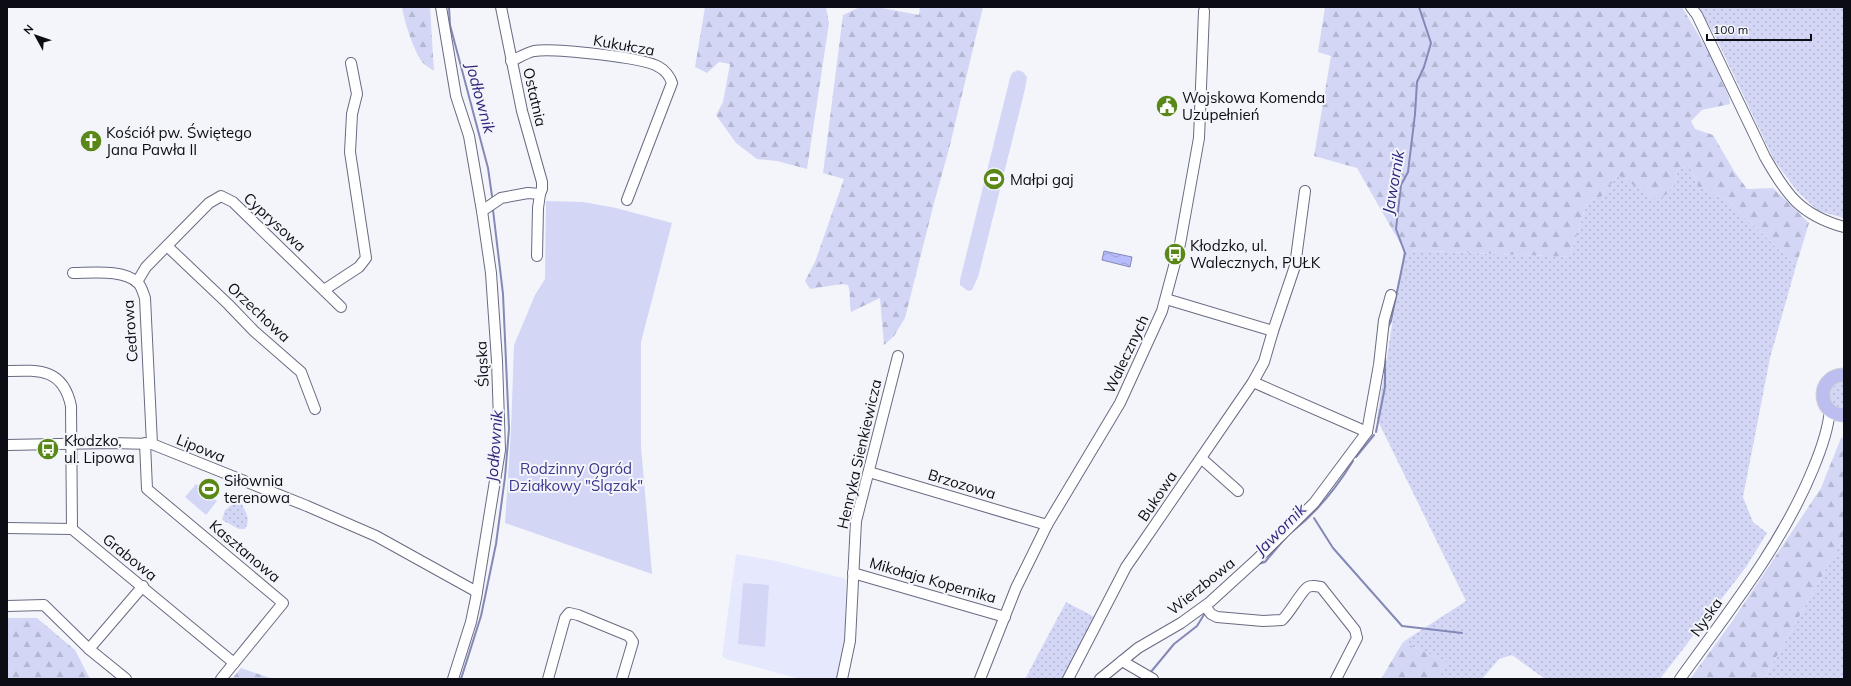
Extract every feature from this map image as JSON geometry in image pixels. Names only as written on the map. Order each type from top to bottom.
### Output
[{"type":"main road","points":[[1839,413],[1823,400],[1824,388],[1831,378],[1844,374]]},
{"type":"street","name":"Śląska","points":[[441,7],[455,89],[469,136],[491,273],[497,362],[500,450],[471,622],[453,679]]},
{"type":"street","name":"Ostatnia","points":[[501,7],[522,111],[542,182],[538,208],[537,256]]},
{"type":"street","points":[[1691,7],[1697,15],[1776,177],[1785,189],[1810,214],[1820,220],[1844,227]]},
{"type":"street","name":"Walecznych","points":[[980,679],[1016,588],[1047,525],[1120,403],[1156,325],[1166,299],[1187,212],[1199,138],[1204,11]]},
{"type":"street","name":"Kukułcza","points":[[511,61],[533,52],[556,50],[626,59],[658,66],[670,77],[672,83],[627,200]]},
{"type":"street","points":[[324,290],[359,267],[366,258],[350,152],[352,114],[357,94],[351,63]]},
{"type":"street","name":"Bukowa","points":[[1068,679],[1126,567],[1253,382],[1264,362],[1272,332],[1295,266],[1305,191]]},
{"type":"street","points":[[482,211],[501,198],[528,193],[540,194]]},
{"type":"street","name":"Cyprysowa","points":[[137,282],[146,267],[209,203],[221,196],[233,202],[341,307]]},
{"type":"street","name":"Orzechowa","points":[[167,246],[254,331],[301,372],[315,409]]},
{"type":"street","name":"Cedrowa","points":[[73,273],[118,273],[140,285],[145,298],[148,444]]},
{"type":"street","points":[[1253,382],[1367,432],[1379,365],[1384,320],[1391,295]]},
{"type":"street","points":[[1166,299],[1272,332]]},
{"type":"street","name":"Henryka Sienkiewicza","points":[[842,679],[850,641],[856,522],[898,356]]},
{"type":"street","points":[[7,371],[38,370],[48,373],[60,382],[69,396],[71,406],[72,444],[72,529],[7,528]]},
{"type":"street","name":"Nyska","points":[[1680,679],[1774,545],[1801,497],[1826,436],[1839,413]]},
{"type":"street","name":"Wierzbowa","points":[[1100,679],[1138,648],[1181,623],[1205,606],[1255,561],[1314,503],[1367,432]]},
{"type":"street","name":"Lipowa","points":[[7,445],[148,444],[308,506],[376,536],[477,592]]},
{"type":"street","name":"Kasztanowa","points":[[148,444],[147,489],[284,603],[221,679]]},
{"type":"street","points":[[1201,458],[1238,491]]},
{"type":"street","name":"Brzozowa","points":[[869,472],[1047,525]]},
{"type":"street","name":"Grabowa","points":[[72,529],[143,586],[234,663]]},
{"type":"street","name":"Mikołaja Kopernika","points":[[853,573],[1005,617]]},
{"type":"street","points":[[1205,606],[1211,614],[1217,617],[1263,621],[1282,620],[1289,614],[1306,587],[1313,585],[1321,587],[1355,630],[1357,638],[1336,679]]},
{"type":"street","points":[[89,649],[143,586]]},
{"type":"street","points":[[7,606],[44,605],[89,649],[126,679]]},
{"type":"street","points":[[548,679],[564,618],[569,613],[578,615],[629,636],[633,642],[622,679]]},
{"type":"street","points":[[1122,661],[1153,679]]},
{"type":"shaded area","points":[[736,554],[776,561],[846,579],[845,640],[837,679],[800,679],[726,659],[722,656]]},
{"type":"green space","points":[[402,7],[430,7],[434,71],[423,63],[416,52],[407,28]]},
{"type":"green space","points":[[705,7],[826,7],[829,23],[807,169],[777,161],[757,159],[736,143],[716,115],[723,102],[730,64],[719,62],[707,73],[695,67]]},
{"type":"green space","points":[[860,7],[877,7],[919,15],[920,7],[983,7],[949,149],[905,318],[894,336],[884,345],[880,298],[851,312],[848,285],[842,284],[810,289],[805,281],[815,262],[844,179],[823,173],[843,15]]},
{"type":"green space","points":[[1325,7],[1682,7],[1708,51],[1729,97],[1730,104],[1702,110],[1691,121],[1695,129],[1713,135],[1734,171],[1747,189],[1773,188],[1809,223],[1796,266],[1729,202],[1698,186],[1689,165],[1677,170],[1675,186],[1658,201],[1618,175],[1601,197],[1587,202],[1570,257],[1404,250],[1357,168],[1314,156],[1331,56],[1318,52]]},
{"type":"green space","points":[[1699,7],[1844,7],[1844,218],[1818,211],[1797,191],[1774,160],[1716,38]]},
{"type":"green space","name":"Małpi gaj","points":[[1018,70],[1023,72],[1027,77],[1025,89],[978,277],[972,290],[968,291],[960,285],[960,280],[1010,78],[1012,73]]},
{"type":"green space","points":[[1689,165],[1698,186],[1729,202],[1796,266],[1770,358],[1743,497],[1753,522],[1767,533],[1746,567],[1660,679],[1545,679],[1512,655],[1499,659],[1482,679],[1438,679],[1446,662],[1403,642],[1466,601],[1377,419],[1404,250],[1570,257],[1587,202],[1601,197],[1618,175],[1675,186],[1677,170]]},
{"type":"green space","name":"Rodzinny Ogród Działkowy \"Ślązak\"","points":[[546,201],[583,202],[616,208],[672,223],[641,342],[641,446],[652,574],[505,523],[511,430],[514,345],[535,295],[545,279]]},
{"type":"green space","points":[[1844,380],[1844,411],[1834,409],[1827,392],[1832,383]]},
{"type":"green space","points":[[1844,437],[1844,537],[1764,679],[1690,679],[1731,623],[1821,488],[1841,438]]},
{"type":"green space","points":[[196,484],[217,501],[206,515],[185,497]]},
{"type":"green space","points":[[234,503],[241,503],[246,513],[248,522],[245,529],[239,529],[222,520],[225,510]]},
{"type":"green space","points":[[1844,537],[1844,679],[1764,679]]},
{"type":"green space","points":[[743,583],[769,585],[765,647],[738,644]]},
{"type":"green space","points":[[1066,602],[1102,621],[1072,679],[1025,679]]},
{"type":"green space","points":[[7,618],[37,618],[75,650],[90,679],[7,679]]},
{"type":"green space","points":[[1403,642],[1447,662],[1438,679],[1381,679]]},
{"type":"green space","points":[[241,668],[273,679],[232,679]]},
{"type":"water","points":[[1104,251],[1132,257],[1130,267],[1102,260]]},
{"type":"waterway","name":"Jodłownik","points":[[449,7],[450,25],[488,168],[492,196]]},
{"type":"waterway","name":"Jawornik","points":[[1387,329],[1391,321],[1405,253],[1396,229],[1401,185],[1408,172],[1417,82],[1424,67],[1431,43],[1419,7]]},
{"type":"waterway","name":"Jodłownik","points":[[461,679],[481,616],[496,544],[505,477],[509,429],[503,294],[493,210]]},
{"type":"waterway","name":"Jawornik","points":[[1376,432],[1385,387],[1385,351]]},
{"type":"waterway","name":"Jawornik","points":[[1356,457],[1374,435]]},
{"type":"waterway","name":"Jawornik","points":[[1293,531],[1302,524],[1326,499],[1353,461]]},
{"type":"waterway","points":[[1314,518],[1333,548],[1402,626],[1462,633]]},
{"type":"waterway","name":"Jawornik","points":[[1258,564],[1265,562],[1287,536]]},
{"type":"waterway","name":"Jawornik","points":[[1150,673],[1174,644],[1197,626],[1205,613]]},
{"type":"place","name":"Wojskowa Komenda Uzupełnień","points":[[1167,106]]},
{"type":"place","name":"Kościół pw. Świętego Jana Pawła II","points":[[91,141]]},
{"type":"place","name":"Małpi gaj","points":[[994,179]]},
{"type":"place","name":"Kłodzko, ul. Walecznych, PUŁK","points":[[1175,254]]},
{"type":"place","name":"Kłodzko, ul. Lipowa","points":[[48,449]]},
{"type":"place","name":"Siłownia terenowa","points":[[209,489]]}]
